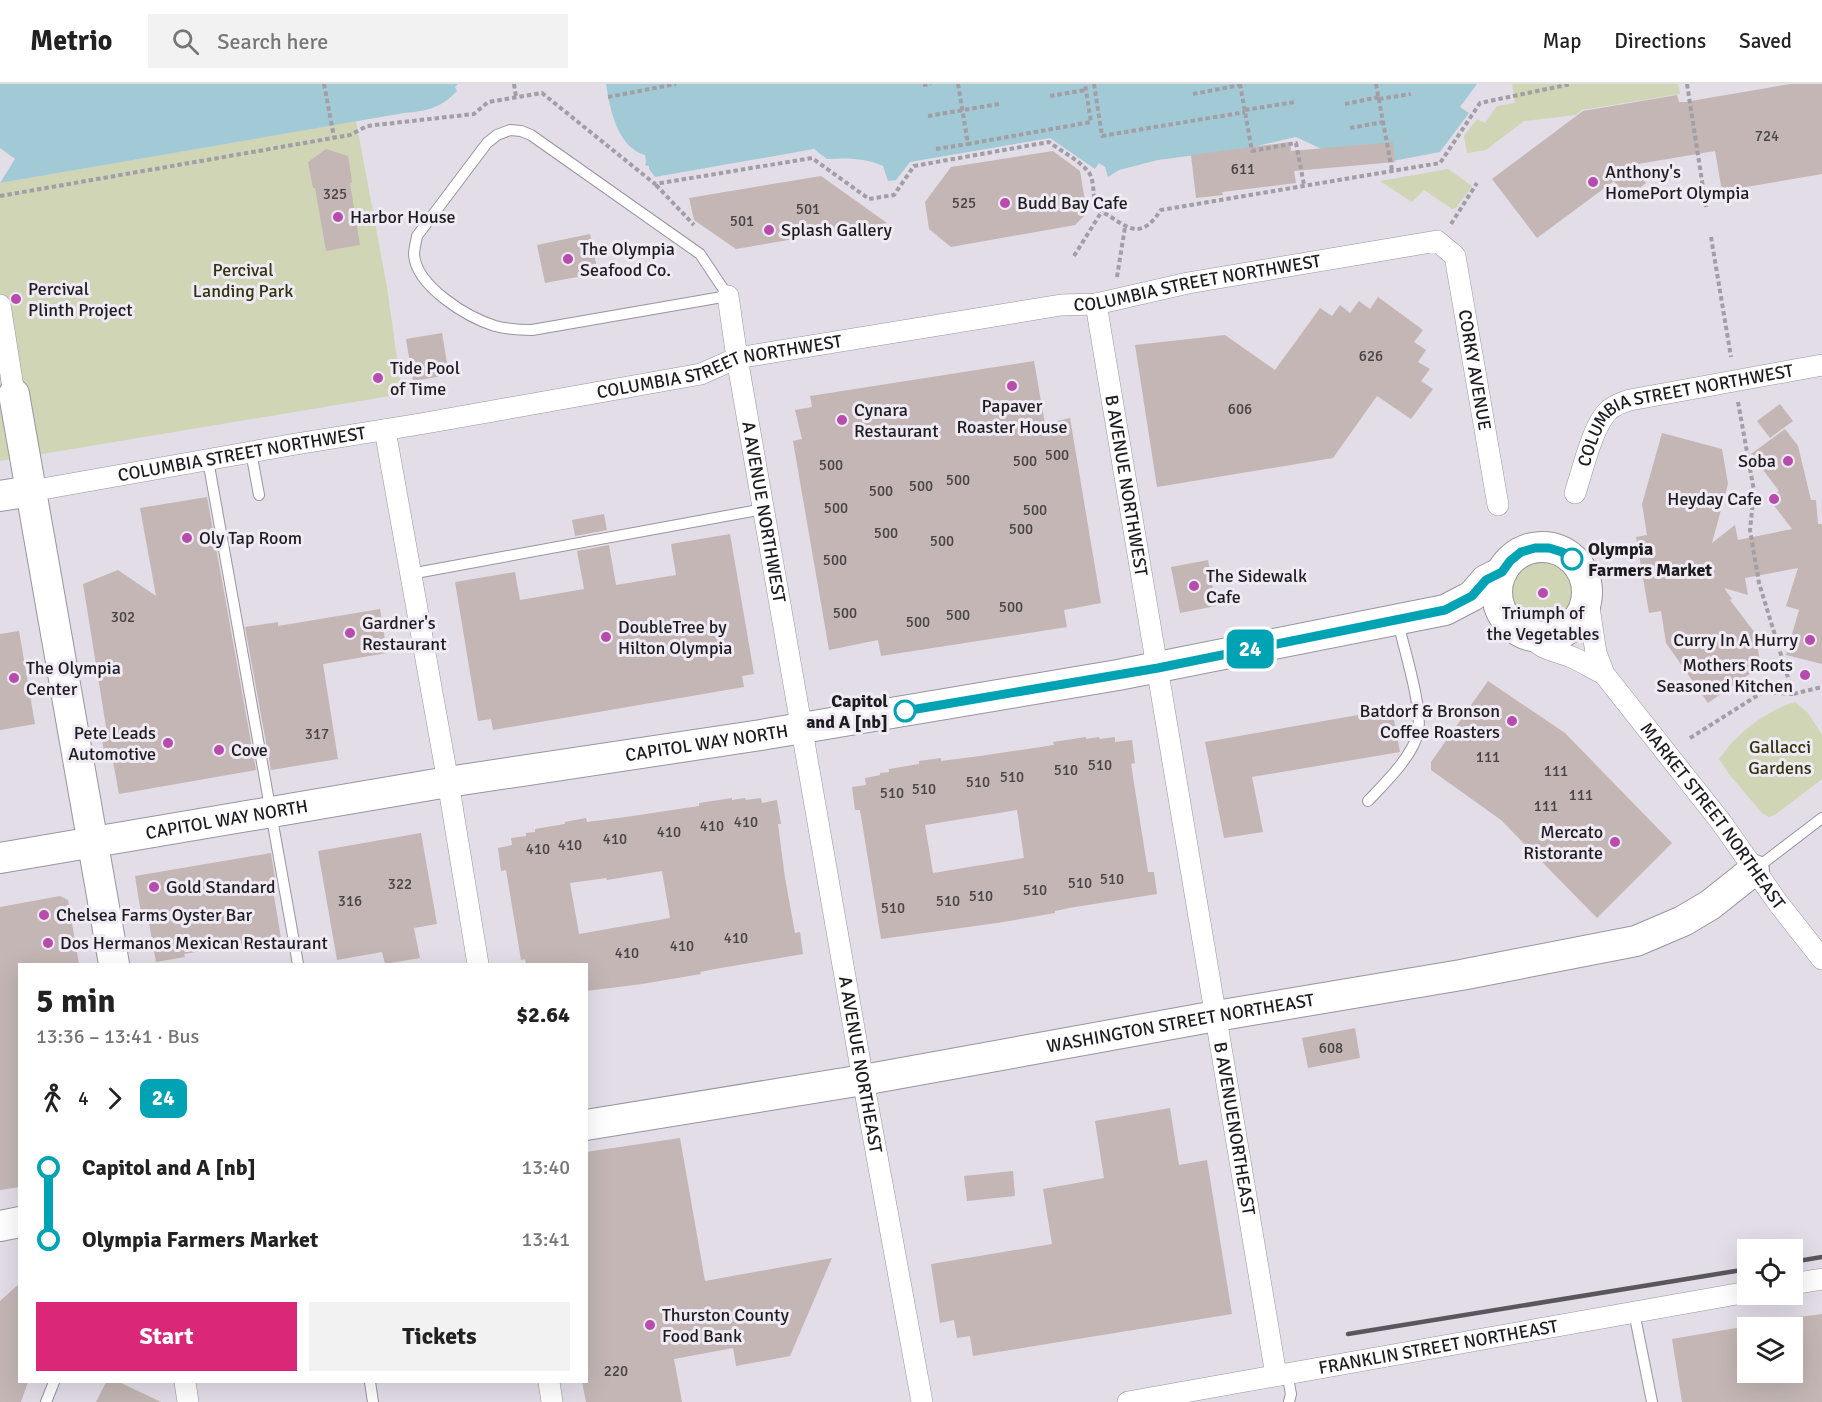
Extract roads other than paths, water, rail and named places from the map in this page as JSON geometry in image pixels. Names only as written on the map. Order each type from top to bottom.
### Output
[{"type":"street","name":"COLUMBIA STREET NORTHWEST","points":[[0,496],[701,374],[737,358],[1060,305],[1096,304],[1188,283],[1439,242]]},
{"type":"street","name":"CORKY AVENUE","points":[[1439,242],[1455,256],[1498,505]]},
{"type":"street","name":"A AVENUE NORTHWEST","points":[[728,296],[802,728]]},
{"type":"street","name":"B AVENUE NORTHWEST","points":[[1096,304],[1158,668]]},
{"type":"street","points":[[0,305],[114,963]]},
{"type":"street","name":"COLUMBIA STREET NORTHWEST","points":[[1575,492],[1597,428],[1609,410],[1619,404],[1630,399],[1822,365]]},
{"type":"street","points":[[386,430],[478,963]]},
{"type":"street","points":[[1535,548],[1549,548],[1567,555],[1581,569],[1587,594],[1580,616],[1567,629],[1551,636],[1538,637],[1516,628],[1507,620],[1500,609],[1497,596],[1502,572],[1510,561],[1521,552],[1535,548]]},
{"type":"street","name":"CAPITOL WAY NORTH","points":[[0,858],[448,782],[802,728],[1158,668],[1445,610],[1472,596],[1486,580],[1502,572]]},
{"type":"street","name":"MARKET STREET NORTHEAST","points":[[1587,594],[1596,653],[1604,674],[1721,822],[1778,903],[1822,959]]},
{"type":"street","name":"CAPITOL WAY NORTH","points":[[1445,610],[1474,615],[1495,628],[1527,634]]},
{"type":"street","name":"MARKET STREET NORTHEAST","points":[[1527,634],[1547,650],[1575,658],[1604,674]]},
{"type":"street","name":"B AVENUENORTHEAST","points":[[1158,668],[1216,1016],[1282,1374]]},
{"type":"street","name":"A AVENUE NORTHEAST","points":[[802,728],[922,1402]]},
{"type":"street","name":"WASHINGTON STREET NORTHEAST","points":[[588,1125],[863,1080],[1216,1016],[1461,975],[1636,941],[1683,921],[1710,905],[1754,870]]},
{"type":"street","points":[[0,1226],[18,1222]]},
{"type":"street","points":[[1803,1282],[1822,1279]]},
{"type":"street","name":"FRANKLIN STREET NORTHEAST","points":[[1128,1402],[1182,1397],[1282,1374],[1737,1294]]},
{"type":"street","points":[[185,1383],[188,1402]]},
{"type":"street","points":[[549,1383],[552,1402]]},
{"type":"lane","points":[[510,130],[521,131],[531,135],[700,254],[728,296],[532,330],[495,326],[475,318],[437,293],[420,274],[414,255],[417,236],[487,143],[497,135],[510,130]]},
{"type":"lane","points":[[251,452],[259,495]]},
{"type":"lane","points":[[208,460],[298,963]]},
{"type":"lane","points":[[410,574],[764,509]]},
{"type":"lane","points":[[1368,801],[1400,765],[1418,732],[1418,713],[1397,620]]},
{"type":"lane","points":[[1754,870],[1822,818]]},
{"type":"lane","points":[[1634,1312],[1652,1402]]},
{"type":"lane","points":[[1282,1374],[1291,1394],[1289,1402]]},
{"type":"lane","points":[[46,1402],[54,1383]]},
{"type":"lane","points":[[370,1383],[373,1402]]},
{"type":"water","points":[[0,84],[458,84],[455,87],[457,91],[451,97],[427,110],[0,183],[15,159],[0,148]]},
{"type":"water","points":[[606,84],[1477,84],[1460,107],[1469,113],[1440,152],[1398,160],[1374,162],[1343,159],[1296,137],[1248,148],[1158,160],[1119,170],[1108,177],[1105,167],[1099,163],[1095,169],[1050,138],[910,162],[896,180],[888,181],[883,166],[855,159],[827,159],[814,149],[655,177],[649,166],[645,165],[645,155],[635,151],[621,136],[616,126]]},
{"type":"railway","points":[[1803,1260],[1822,1257]]},
{"type":"railway","points":[[1348,1334],[1737,1271]]},
{"type":"place","name":"Anthony's HomePort Olympia","points":[[1593,182]]},
{"type":"place","name":"Budd Bay Cafe","points":[[1005,203]]},
{"type":"place","name":"Harbor House","points":[[338,217]]},
{"type":"place","name":"Splash Gallery","points":[[769,230]]},
{"type":"place","name":"The Olympia Seafood Co.","points":[[568,259]]},
{"type":"place","name":"Percival Plinth Project","points":[[16,299]]},
{"type":"place","name":"Tide Pool of Time","points":[[378,378]]},
{"type":"place","name":"Papaver Roaster House","points":[[1012,386]]},
{"type":"place","name":"Cynara Restaurant","points":[[842,420]]},
{"type":"place","name":"Soba","points":[[1788,461]]},
{"type":"place","name":"Heyday Cafe","points":[[1774,499]]},
{"type":"place","name":"Oly Tap Room","points":[[187,538]]},
{"type":"place","name":"Olympia Farmers Market","points":[[1572,559]]},
{"type":"place","name":"The Sidewalk Cafe","points":[[1194,586]]},
{"type":"place","name":"Triumph of the Vegetables","points":[[1543,593]]},
{"type":"place","name":"Gardner's Restaurant","points":[[350,633]]},
{"type":"place","name":"DoubleTree by Hilton Olympia","points":[[606,637]]},
{"type":"place","name":"Curry In A Hurry","points":[[1810,640]]},
{"type":"place","name":"Mothers Roots Seasoned Kitchen","points":[[1805,675]]},
{"type":"place","name":"The Olympia Center","points":[[14,678]]},
{"type":"place","name":"Capitol and A [nb]","points":[[905,711]]},
{"type":"place","name":"Batdorf & Bronson Coffee Roasters","points":[[1512,721]]},
{"type":"place","name":"Pete Leads Automotive","points":[[168,743]]},
{"type":"place","name":"Cove","points":[[219,750]]},
{"type":"place","name":"Mercato Ristorante","points":[[1615,842]]},
{"type":"place","name":"Gold Standard","points":[[154,887]]},
{"type":"place","name":"Chelsea Farms Oyster Bar","points":[[44,915]]},
{"type":"place","name":"Dos Hermanos Mexican Restaurant","points":[[48,943]]},
{"type":"place","name":"Thurston County Food Bank","points":[[650,1325]]},
{"type":"park label","name":"Percival Landing Park","points":[[243,280]]},
{"type":"park label","name":"Gallacci Gardens","points":[[1780,757]]}]
